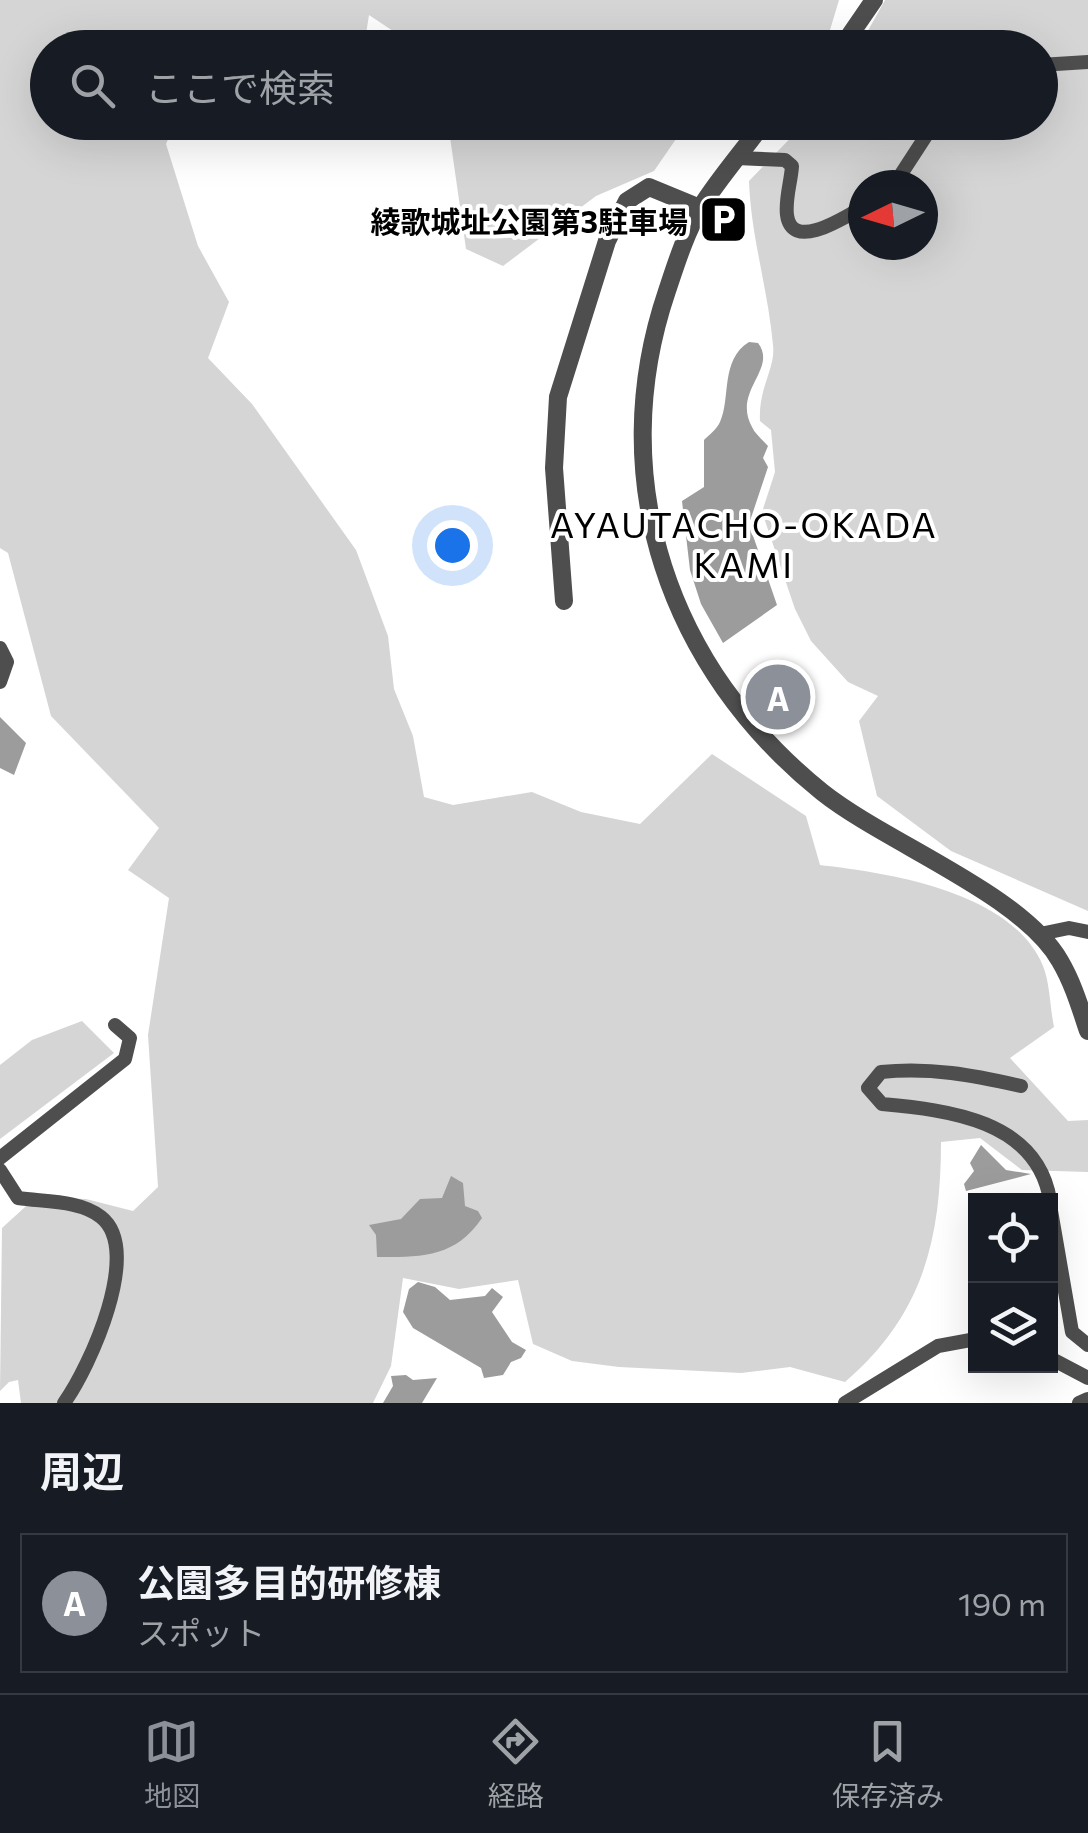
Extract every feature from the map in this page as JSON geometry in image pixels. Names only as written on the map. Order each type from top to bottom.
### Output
[{"type":"street","points":[[853,30],[874,0]]},
{"type":"street","points":[[1058,64],[1088,62]]},
{"type":"street","points":[[750,140],[700,208],[656,324],[646,371],[642,422],[644,481],[653,528],[686,629],[720,686],[759,733],[821,791],[858,818],[1022,916],[1059,959],[1088,1031]]},
{"type":"street","points":[[904,170],[923,140]]},
{"type":"street","points":[[737,158],[785,160],[792,166],[787,208],[788,222],[794,230],[806,232],[828,226],[848,215]]},
{"type":"street","points":[[564,602],[554,468],[558,396],[607,240],[627,201],[650,188],[700,208]]},
{"type":"street","points":[[0,648],[7,662],[0,682]]},
{"type":"street","points":[[1040,934],[1069,928],[1088,932]]},
{"type":"street","points":[[0,1158],[125,1059],[130,1038],[115,1025]]},
{"type":"street","points":[[1021,1086],[961,1072],[914,1068],[880,1072],[868,1088],[882,1104],[942,1109],[1002,1131],[1022,1146],[1042,1172],[1047,1193]]},
{"type":"street","points":[[0,1170],[18,1198],[94,1212],[115,1234],[120,1264],[116,1280],[85,1367],[64,1403]]},
{"type":"street","points":[[1058,1250],[1072,1332],[1088,1345]]},
{"type":"street","points":[[845,1403],[938,1346],[968,1340]]},
{"type":"street","points":[[1058,1362],[1088,1378]]},
{"type":"street","points":[[1079,1403],[1088,1399]]},
{"type":"shaded area","points":[[0,0],[839,0],[830,30],[392,30],[369,15],[367,30],[30,30],[30,140],[168,140],[198,246],[229,302],[208,358],[252,404],[356,550],[388,636],[394,689],[413,736],[424,797],[453,805],[532,792],[581,812],[640,824],[712,754],[806,816],[820,865],[912,881],[977,903],[1027,940],[1043,966],[1054,1027],[1010,1058],[1068,1121],[1088,1120],[1088,1172],[1022,1170],[980,1138],[941,1142],[937,1212],[922,1274],[892,1331],[845,1382],[790,1367],[741,1373],[572,1361],[533,1344],[518,1280],[459,1289],[403,1278],[391,1366],[373,1403],[21,1403],[18,1380],[0,1391],[2,1228],[36,1197],[86,1199],[133,1211],[158,1187],[148,1035],[169,898],[128,870],[159,828],[51,716],[8,553],[0,548]]},
{"type":"shaded area","points":[[885,0],[1088,0],[1088,911],[951,851],[877,796],[859,721],[878,696],[848,682],[811,641],[795,609],[762,512],[775,472],[771,430],[760,421],[773,345],[749,181],[789,140],[1058,140],[1058,30],[868,30]]},
{"type":"shaded area","points":[[451,140],[675,140],[654,171],[596,196],[503,266],[466,249]]},
{"type":"shaded area","points":[[749,342],[758,343],[763,362],[750,391],[747,414],[753,430],[768,446],[763,458],[768,467],[749,524],[777,605],[723,643],[701,604],[690,570],[682,501],[704,487],[704,440],[720,422],[730,369]]},
{"type":"shaded area","points":[[0,717],[26,743],[14,775],[0,768]]},
{"type":"shaded area","points":[[82,1021],[114,1053],[0,1139],[0,1065],[32,1040]]},
{"type":"shaded area","points":[[981,1145],[1006,1170],[1031,1174],[966,1191],[964,1184],[974,1171],[970,1163]]},
{"type":"shaded area","points":[[451,1176],[463,1183],[465,1206],[478,1211],[482,1218],[472,1231],[449,1248],[436,1252],[377,1257],[376,1235],[369,1225],[401,1219],[420,1199],[442,1198]]},
{"type":"shaded area","points":[[418,1282],[435,1287],[450,1300],[485,1296],[492,1288],[503,1297],[492,1312],[512,1342],[526,1350],[521,1358],[511,1362],[503,1375],[484,1378],[481,1368],[413,1328],[403,1312],[409,1289]]},
{"type":"shaded area","points":[[406,1375],[413,1380],[437,1378],[422,1403],[383,1403],[393,1386],[391,1376]]},
{"type":"building","points":[[764,676],[777,692],[781,687],[796,702],[783,715],[753,684]]},
{"type":"place","name":"綾歌城址公園第3駐車場","points":[[723,220]]},
{"type":"place","name":"公園多目的研修棟","points":[[778,697]]},
{"type":"district","name":"AYAUTACHO-OKADA KAMI","points":[[744,543]]}]
